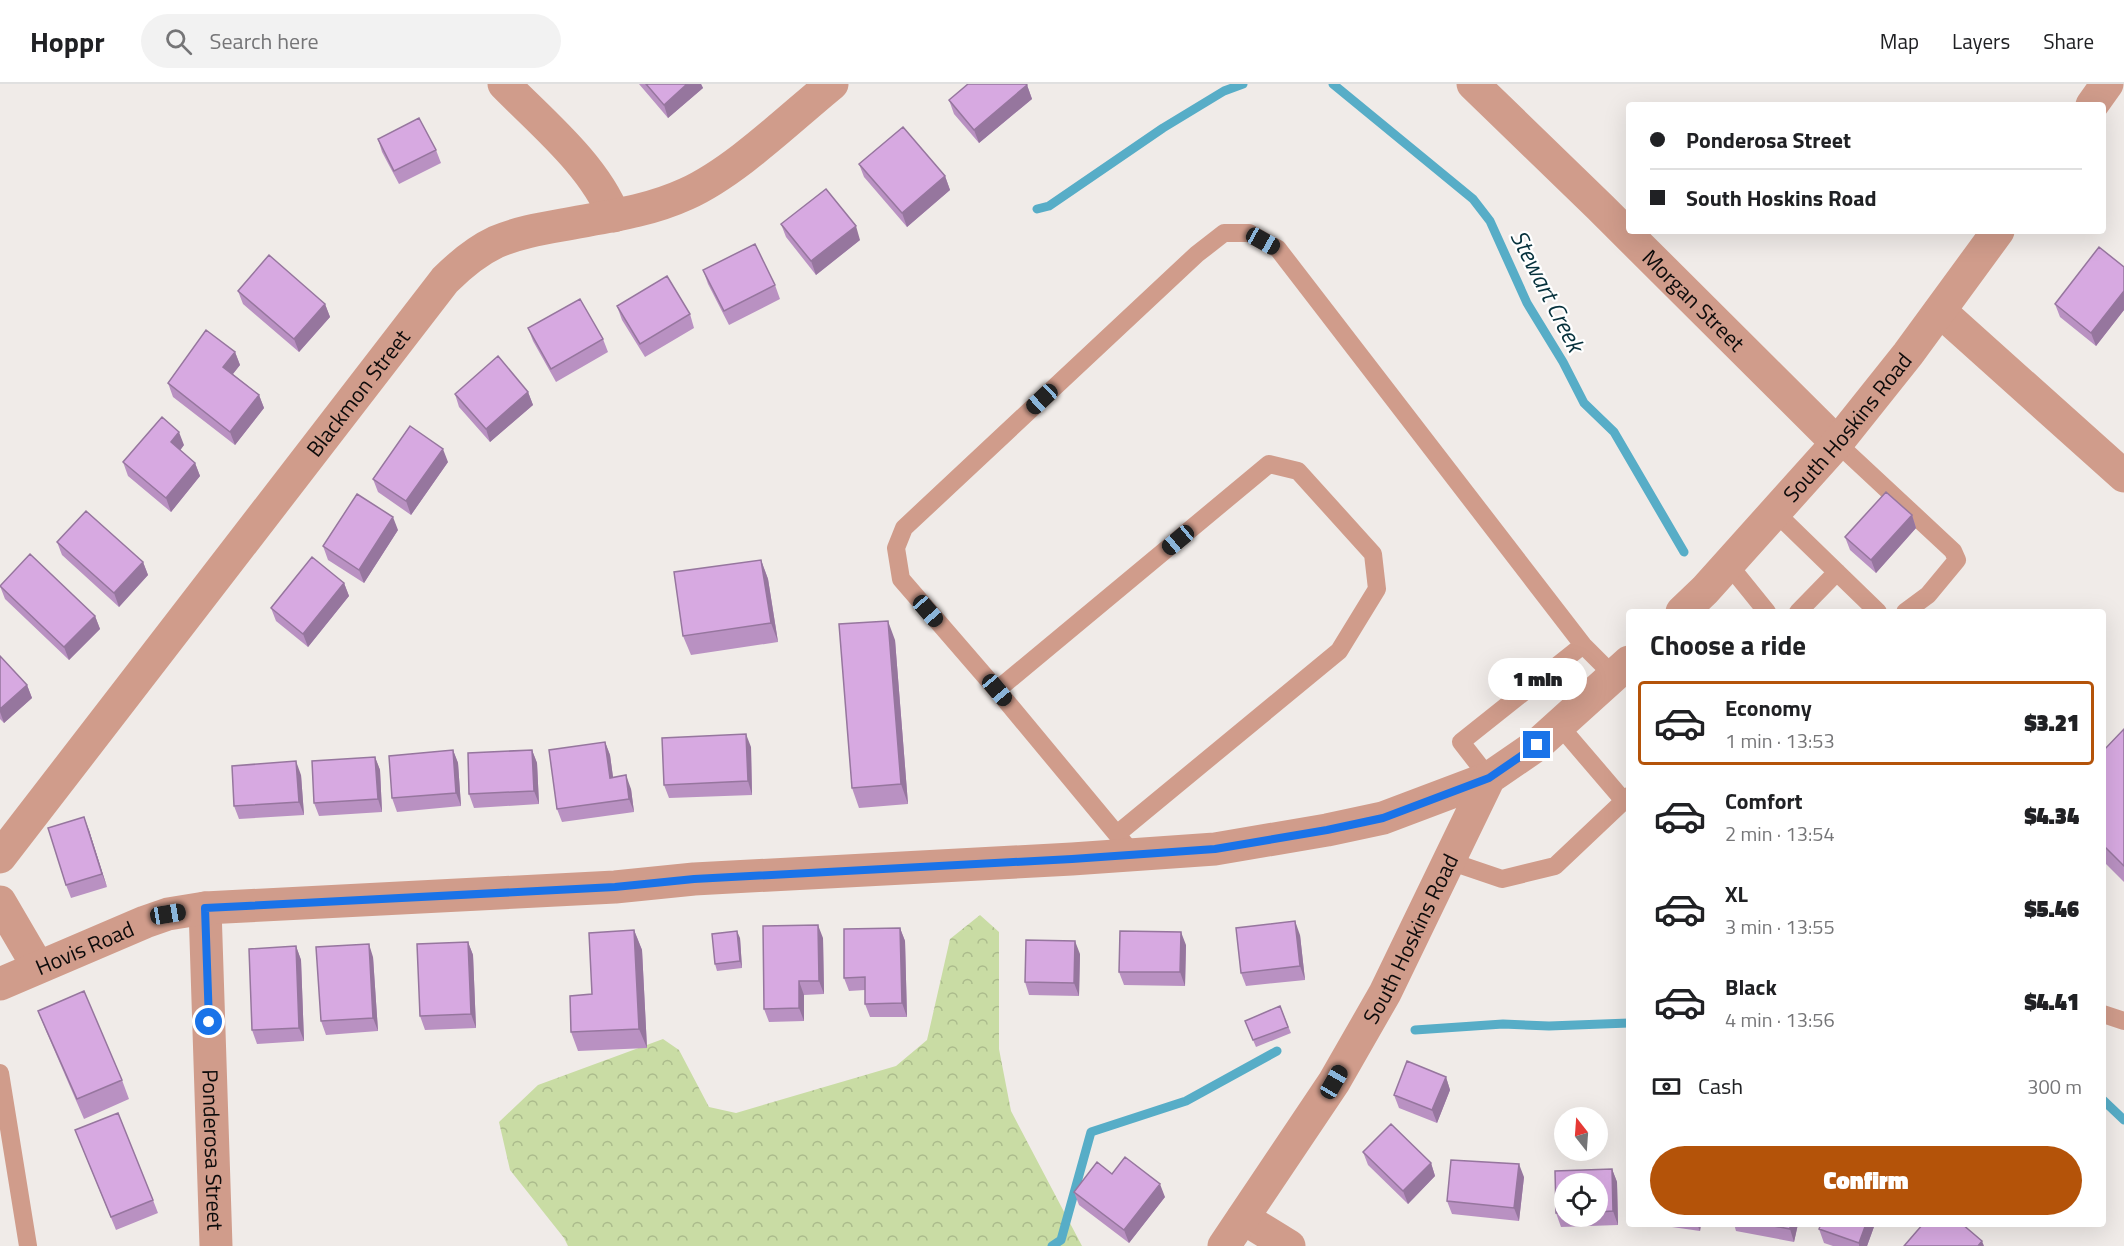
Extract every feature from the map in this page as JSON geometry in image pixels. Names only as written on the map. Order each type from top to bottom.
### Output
[{"type":"street","points":[[504,84],[582,164],[600,186],[614,216]]},
{"type":"street","name":"Blackmon Street","points":[[0,857],[444,280],[459,266],[493,243],[520,233],[640,211],[685,195],[706,184],[744,157],[832,84]]},
{"type":"street","name":"Morgan Street","points":[[1473,84],[1626,233]]},
{"type":"street","points":[[2094,102],[2107,84]]},
{"type":"street","name":"Morgan Street","points":[[1627,234],[1837,442]]},
{"type":"street","name":"South Hoskins Road","points":[[1685,609],[1728,565],[1837,442],[1996,234]]},
{"type":"street","points":[[1940,310],[2124,476]]},
{"type":"street","name":"South Hoskins Road","points":[[1224,1246],[1334,1082],[1385,993],[1489,778],[1537,745],[1622,669]]},
{"type":"street","name":"Hovis Road","points":[[0,984],[145,922],[168,914],[205,908],[615,887],[1125,845],[1215,849],[1383,818],[1489,778]]},
{"type":"street","points":[[0,902],[38,967]]},
{"type":"street","name":"Ponderosa Street","points":[[205,908],[216,1246]]},
{"type":"street","points":[[1243,1218],[1290,1246]]},
{"type":"lane","points":[[997,690],[1269,464],[1298,471],[1373,554],[1377,589],[1339,651],[1125,845],[997,690],[901,579],[896,548],[904,528],[1197,254],[1224,233],[1249,233],[1278,249],[1583,645],[1622,669]]},
{"type":"lane","points":[[1837,442],[1953,551],[1957,560],[1928,595],[1909,609]]},
{"type":"lane","points":[[1775,512],[1875,609]]},
{"type":"lane","points":[[1728,565],[1765,609]]},
{"type":"lane","points":[[1800,609],[1837,572]]},
{"type":"lane","points":[[1489,778],[1461,742],[1583,645]]},
{"type":"lane","points":[[1449,861],[1502,879],[1555,866],[1626,799],[1559,725]]},
{"type":"lane","points":[[2106,1015],[2124,1021]]},
{"type":"lane","points":[[0,1074],[28,1246]]},
{"type":"green space","points":[[980,915],[999,932],[999,1049],[1011,1111],[1082,1246],[568,1246],[510,1170],[499,1122],[538,1085],[663,1039],[679,1050],[709,1107],[736,1113],[896,1066],[927,1040],[950,939]]},
{"type":"building","points":[[646,84],[687,84],[664,105]]},
{"type":"building","points":[[968,84],[1027,85],[974,130],[949,100]]},
{"type":"building","points":[[419,118],[436,150],[394,171],[378,139]]},
{"type":"building","points":[[903,127],[945,176],[902,213],[859,164]]},
{"type":"building","points":[[826,189],[856,226],[811,261],[781,224]]},
{"type":"building","points":[[755,244],[775,285],[724,311],[703,270]]},
{"type":"building","points":[[2099,247],[2124,267],[2124,291],[2091,333],[2055,304]]},
{"type":"building","points":[[269,255],[325,304],[294,339],[238,291]]},
{"type":"building","points":[[667,276],[690,314],[640,344],[617,306]]},
{"type":"building","points":[[580,299],[603,339],[551,369],[528,328]]},
{"type":"building","points":[[206,330],[235,352],[223,367],[259,395],[230,432],[168,383]]},
{"type":"building","points":[[498,356],[528,392],[486,429],[455,394]]},
{"type":"building","points":[[162,417],[179,432],[171,442],[195,463],[166,498],[123,462]]},
{"type":"building","points":[[410,426],[443,449],[406,501],[373,479]]},
{"type":"building","points":[[1886,492],[1912,515],[1871,560],[1845,537]]},
{"type":"building","points":[[357,494],[393,517],[359,570],[323,546]]},
{"type":"building","points":[[86,511],[143,562],[114,593],[57,542]]},
{"type":"building","points":[[30,554],[95,616],[64,647],[0,586]]},
{"type":"building","points":[[312,557],[344,583],[303,634],[271,608]]},
{"type":"building","points":[[761,560],[771,623],[683,636],[674,572]]},
{"type":"building","points":[[888,621],[901,784],[852,788],[839,624]]},
{"type":"building","points":[[0,656],[27,685],[0,709]]},
{"type":"building","points":[[2124,729],[2124,866],[2106,848],[2106,748]]},
{"type":"building","points":[[746,734],[748,781],[664,785],[662,738]]},
{"type":"building","points":[[605,742],[610,778],[626,775],[629,799],[557,809],[549,750]]},
{"type":"building","points":[[453,750],[456,793],[392,798],[389,756]]},
{"type":"building","points":[[532,750],[534,791],[469,794],[468,753]]},
{"type":"building","points":[[375,757],[378,799],[314,803],[312,761]]},
{"type":"building","points":[[296,761],[299,802],[234,806],[232,766]]},
{"type":"building","points":[[84,817],[102,874],[66,885],[48,828]]},
{"type":"building","points":[[1295,921],[1300,966],[1241,973],[1236,928]]},
{"type":"building","points":[[818,925],[819,981],[799,981],[799,1008],[764,1009],[763,926]]},
{"type":"building","points":[[900,928],[902,1003],[865,1004],[865,977],[844,978],[844,929]]},
{"type":"building","points":[[634,930],[639,1029],[571,1032],[570,996],[592,994],[589,933]]},
{"type":"building","points":[[737,931],[740,961],[715,964],[712,934]]},
{"type":"building","points":[[1120,931],[1181,932],[1180,972],[1119,972]]},
{"type":"building","points":[[1026,940],[1075,941],[1074,983],[1025,982]]},
{"type":"building","points":[[468,942],[471,1014],[420,1016],[417,944]]},
{"type":"building","points":[[369,944],[373,1018],[321,1021],[316,947]]},
{"type":"building","points":[[296,946],[299,1028],[252,1030],[249,949]]},
{"type":"building","points":[[84,991],[122,1080],[77,1099],[38,1011]]},
{"type":"building","points":[[1280,1006],[1288,1027],[1253,1040],[1245,1021]]},
{"type":"building","points":[[1407,1061],[1446,1077],[1432,1110],[1394,1095]]},
{"type":"building","points":[[118,1113],[153,1200],[111,1217],[75,1130]]},
{"type":"building","points":[[1391,1124],[1431,1163],[1403,1191],[1363,1152]]},
{"type":"building","points":[[1125,1157],[1160,1184],[1124,1230],[1074,1192],[1097,1162],[1112,1174]]},
{"type":"building","points":[[1451,1160],[1519,1164],[1514,1208],[1447,1201]]},
{"type":"building","points":[[1612,1169],[1613,1211],[1608,1211],[1608,1173],[1555,1173],[1555,1171]]},
{"type":"building","points":[[1820,1227],[1865,1227],[1859,1243],[1819,1229]]},
{"type":"building","points":[[1920,1227],[1966,1227],[1982,1241],[1978,1246],[1904,1246]]},
{"type":"waterway","name":"Stewart Creek","points":[[1037,209],[1049,206],[1163,128],[1224,91],[1243,84]]},
{"type":"waterway","name":"Stewart Creek","points":[[1333,84],[1473,199],[1490,221],[1527,303],[1563,362],[1584,403],[1614,432],[1684,552]]},
{"type":"waterway","points":[[1415,1030],[1503,1024],[1549,1026],[1626,1023]]},
{"type":"waterway","points":[[1052,1246],[1061,1240],[1091,1132],[1186,1101],[1277,1051]]},
{"type":"waterway","name":"Stewart Creek","points":[[2106,1103],[2124,1120]]},
{"type":"route","points":[[209,1022],[205,908],[615,887],[694,879],[1215,849],[1383,818],[1489,778],[1537,745]]}]
